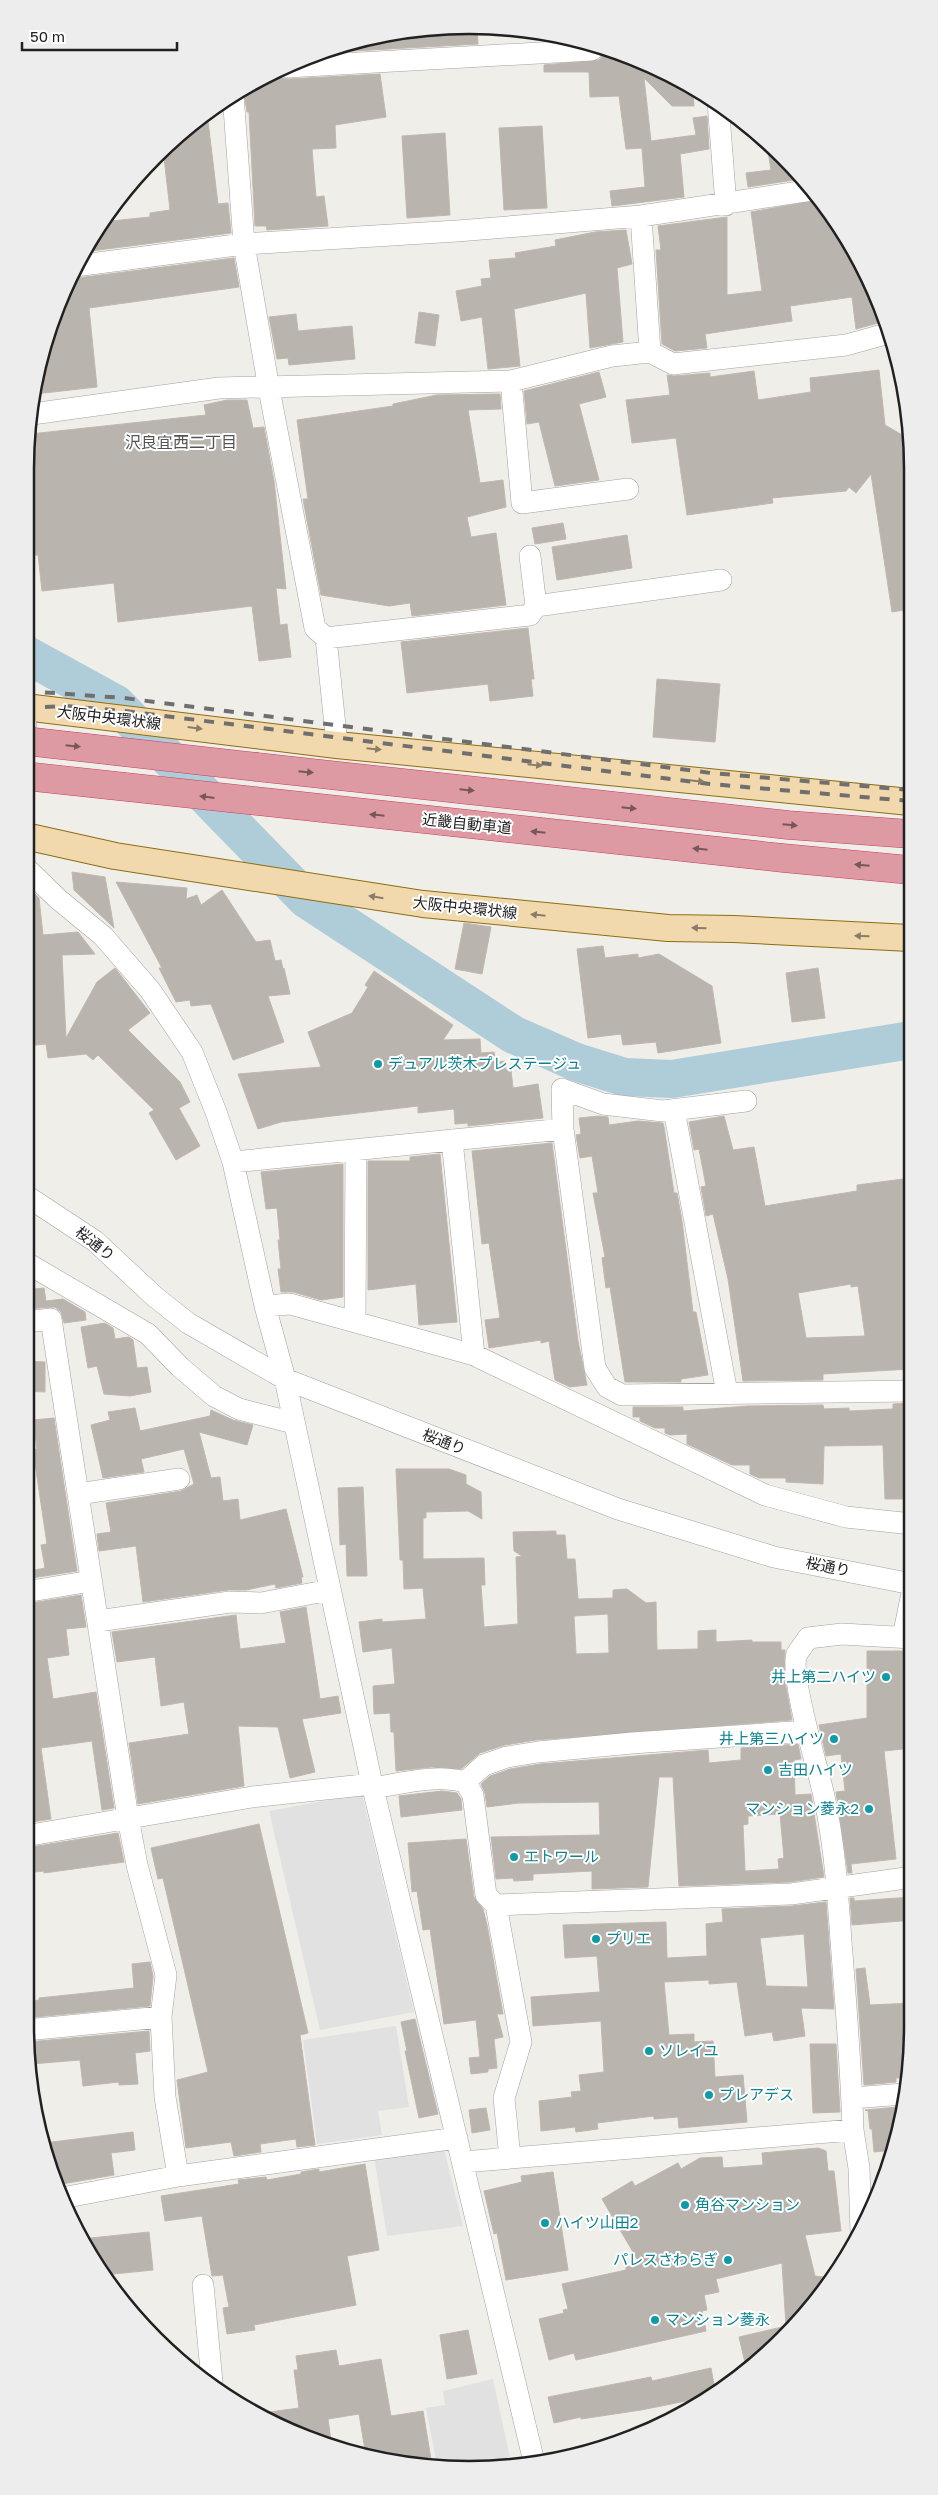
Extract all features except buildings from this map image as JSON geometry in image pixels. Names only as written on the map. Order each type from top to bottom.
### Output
[{"type":"highway","points":[[34,744],[788,824],[904,834]]},
{"type":"highway","name":"近畿自動車道","points":[[34,777],[904,869]]},
{"type":"main road","name":"大阪中央環状線","points":[[34,708],[336,745],[904,801]]},
{"type":"main road","name":"大阪中央環状線","points":[[34,838],[115,856],[423,904],[668,928],[734,928],[904,938]]},
{"type":"street","points":[[308,65],[586,50]]},
{"type":"street","points":[[234,103],[244,244],[269,389],[315,628],[326,638],[336,745]]},
{"type":"street","points":[[719,113],[726,205]]},
{"type":"street","points":[[85,265],[244,244],[457,231],[641,216],[726,205],[804,191]]},
{"type":"street","points":[[641,216],[650,352]]},
{"type":"street","points":[[37,413],[219,388],[269,389],[512,381],[612,356],[650,352],[673,364],[846,345],[883,335]]},
{"type":"street","points":[[512,381],[522,503],[628,489]]},
{"type":"street","points":[[326,638],[530,615],[536,606],[530,556]]},
{"type":"street","points":[[536,606],[721,580]]},
{"type":"street","points":[[34,876],[58,899],[103,936],[150,990],[192,1052],[216,1112],[233,1162],[265,1306],[285,1380],[373,1786],[533,2457]]},
{"type":"street","points":[[746,1101],[663,1111],[603,1104],[562,1089],[563,1129],[595,1368],[607,1387],[622,1394],[904,1391]]},
{"type":"street","points":[[674,1110],[727,1393]]},
{"type":"street","points":[[233,1162],[563,1129]]},
{"type":"street","points":[[452,1140],[474,1355]]},
{"type":"street","points":[[355,1322],[356,1150]]},
{"type":"street","name":"桜通り","points":[[34,1201],[95,1241],[154,1296],[188,1323],[285,1380],[618,1509],[774,1557],[904,1582]]},
{"type":"street","points":[[34,1267],[148,1334],[180,1367],[214,1396],[239,1409],[294,1423]]},
{"type":"street","points":[[265,1306],[290,1304],[474,1355],[765,1496],[846,1517],[904,1523]]},
{"type":"street","points":[[34,1321],[50,1319],[128,1818],[137,1865],[166,1975],[161,2017],[165,2097],[178,2176]]},
{"type":"street","points":[[78,1494],[180,1479]]},
{"type":"street","points":[[34,1591],[92,1581]]},
{"type":"street","points":[[98,1621],[230,1602],[261,1603],[330,1590]]},
{"type":"street","points":[[861,2216],[859,2168],[853,2130],[837,1886],[827,1803],[807,1731],[803,1702],[796,1682],[796,1655],[808,1638],[842,1634],[904,1638]]},
{"type":"street","points":[[465,1782],[484,1765],[507,1757],[530,1753],[632,1743],[807,1731]]},
{"type":"street","points":[[34,1834],[252,1797],[373,1786],[430,1778],[453,1779],[465,1782],[473,1795],[486,1895],[496,1905],[521,2042],[504,2098],[510,2158]]},
{"type":"street","points":[[496,1905],[791,1894],[904,1878]]},
{"type":"street","points":[[34,2029],[161,2017]]},
{"type":"street","points":[[852,2098],[899,2094]]},
{"type":"street","points":[[463,2162],[853,2130]]},
{"type":"street","points":[[69,2197],[178,2176],[457,2138]]},
{"type":"street","points":[[203,2285],[211,2377]]},
{"type":"shaded area","points":[[362,1794],[414,2012],[320,2030],[269,1811]]},
{"type":"shaded area","points":[[396,2026],[409,2107],[378,2111],[382,2135],[317,2144],[303,2040]]},
{"type":"shaded area","points":[[443,2145],[463,2226],[387,2236],[374,2157]]},
{"type":"shaded area","points":[[493,2379],[510,2459],[469,2461],[436,2460],[426,2408],[445,2405],[443,2391]]},
{"type":"waterway","points":[[34,659],[116,704],[306,899],[514,1035],[576,1062],[624,1077],[672,1079],[904,1041]]},
{"type":"railway","points":[[34,692],[124,698],[711,773],[904,789]]},
{"type":"railway","points":[[34,708],[65,706],[125,711],[710,784],[904,800]]},
{"type":"place","name":"デュアル茨木プレステージュ","points":[[378,1064]]},
{"type":"place","name":"井上第二ハイツ","points":[[886,1677]]},
{"type":"place","name":"井上第三ハイツ","points":[[834,1739]]},
{"type":"place","name":"吉田ハイツ","points":[[768,1770]]},
{"type":"place","name":"マンション菱永2","points":[[869,1809]]},
{"type":"place","name":"エトワール","points":[[514,1857]]},
{"type":"place","name":"プリエ","points":[[596,1939]]},
{"type":"place","name":"ソレイユ","points":[[649,2051]]},
{"type":"place","name":"プレアデス","points":[[709,2095]]},
{"type":"place","name":"角谷マンション","points":[[685,2205]]},
{"type":"place","name":"ハイツ山田2","points":[[545,2223]]},
{"type":"place","name":"パレスさわらぎ","points":[[728,2260]]},
{"type":"place","name":"マンション菱永","points":[[655,2320]]},
{"type":"district","name":"沢良宜西二丁目","points":[[181,442]]}]
